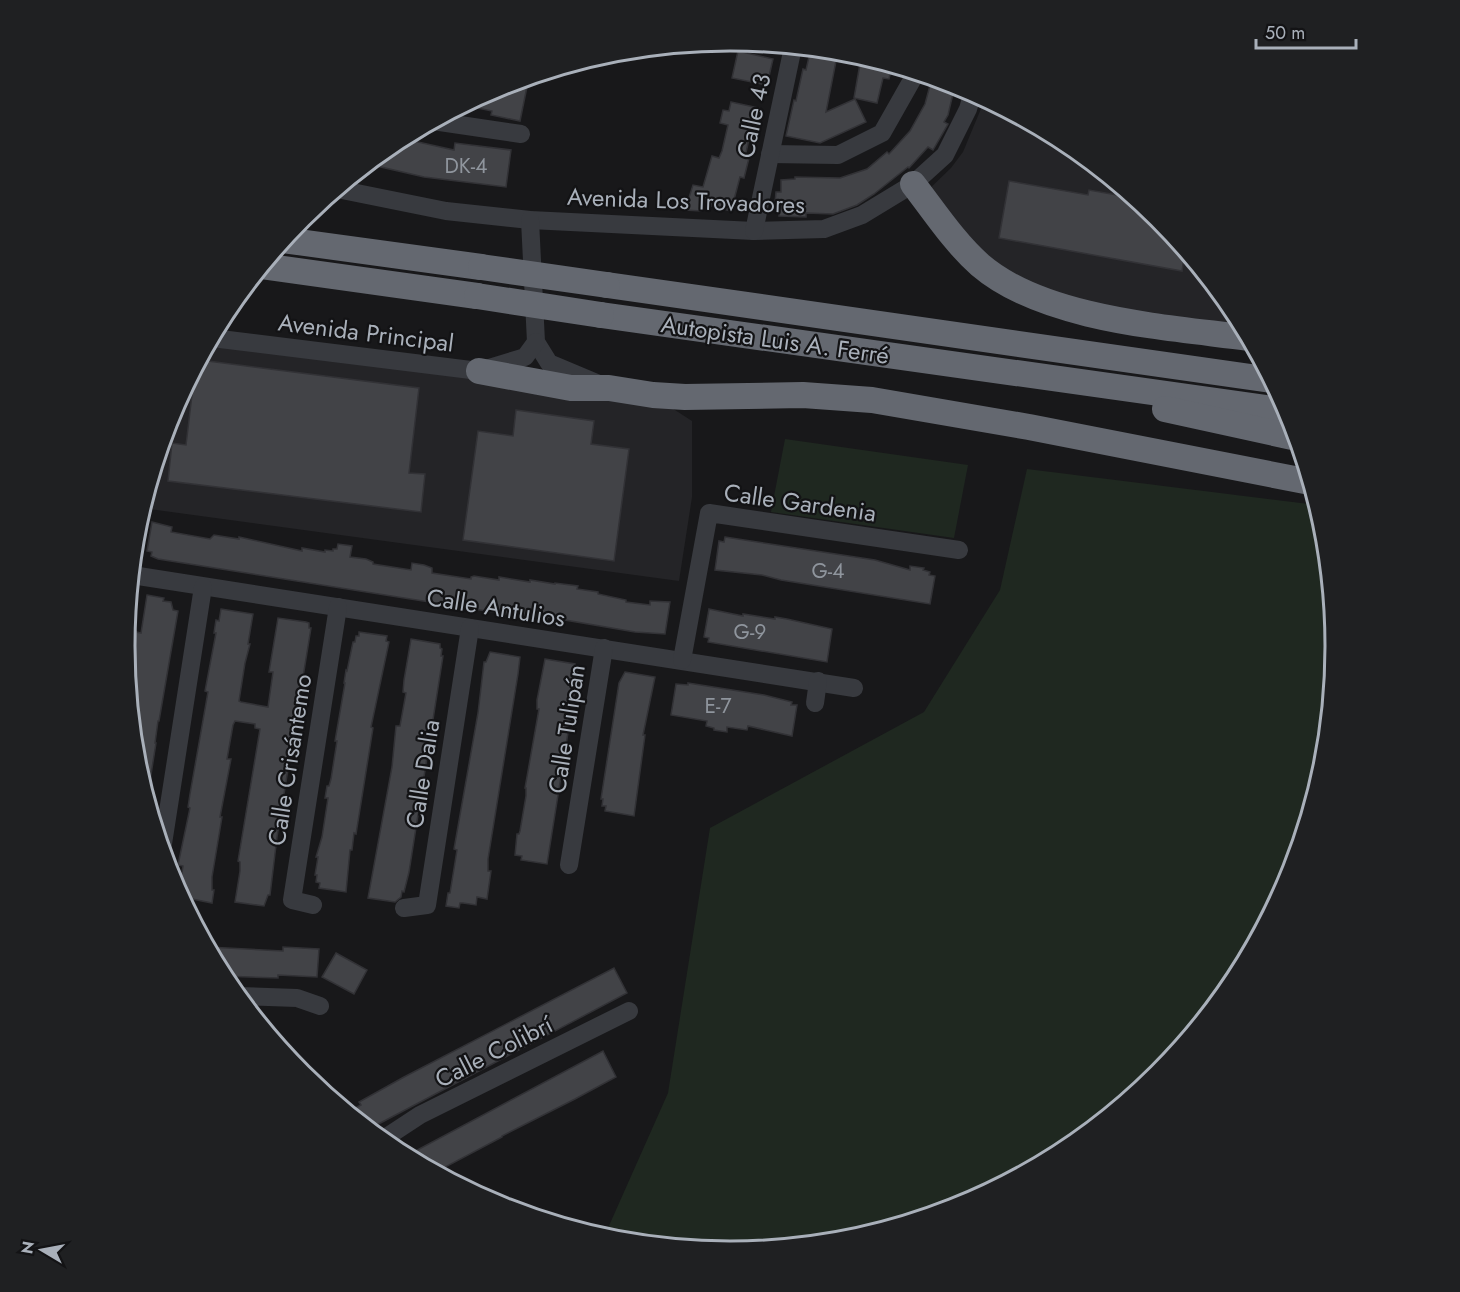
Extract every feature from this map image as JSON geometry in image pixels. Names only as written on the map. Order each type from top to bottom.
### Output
[{"type":"highway","points":[[913,184],[948,230],[980,264],[1014,289],[1054,304],[1128,321],[1238,336]]},
{"type":"highway","name":"Autopista Luis A. Ferré","points":[[294,242],[1262,379]]},
{"type":"highway","name":"Autopista Luis A. Ferré","points":[[272,267],[1276,409]]},
{"type":"highway","points":[[1065,350],[1137,347],[1251,360]]},
{"type":"highway","points":[[479,371],[570,388],[609,388],[685,397],[804,395],[872,400],[1029,427],[1301,480]]},
{"type":"highway","points":[[1112,388],[1160,408],[1286,436]]},
{"type":"street","name":"Calle 43","points":[[754,231],[791,54]]},
{"type":"street","points":[[770,154],[838,155],[882,133],[912,80]]},
{"type":"street","name":"Avenida Los Trovadores","points":[[348,191],[446,211],[530,220],[754,231],[824,229],[862,215],[913,184],[945,155],[970,102]]},
{"type":"street","points":[[452,120],[521,134]]},
{"type":"street","points":[[530,220],[536,342],[549,363],[609,388]]},
{"type":"street","name":"Avenida Principal","points":[[220,339],[479,371]]},
{"type":"street","points":[[479,371],[515,362],[525,357],[536,342]]},
{"type":"street","name":"Calle Gardenia","points":[[682,660],[709,513],[959,550]]},
{"type":"street","name":"Calle Antulios","points":[[139,576],[854,688]]},
{"type":"street","points":[[165,831],[203,587]]},
{"type":"street","name":"Calle Crisántemo","points":[[313,905],[292,900],[338,607]]},
{"type":"street","name":"Calle Dalia","points":[[404,908],[427,905],[470,628]]},
{"type":"street","name":"Calle Tulipán","points":[[569,865],[585,819],[604,648]]},
{"type":"street","points":[[815,704],[818,681]]},
{"type":"street","points":[[249,996],[297,998],[320,1006]]},
{"type":"street","name":"Calle Colibrí","points":[[390,1135],[420,1115],[629,1011]]},
{"type":"shaded area","points":[[982,107],[1061,151],[1092,174],[1151,225],[1202,284],[1240,341],[1024,297],[924,194],[951,168],[963,152]]},
{"type":"shaded area","points":[[222,336],[661,401],[692,421],[692,497],[679,581],[151,509],[180,418],[196,383]]},
{"type":"shaded area","points":[[785,439],[968,465],[954,538],[771,512]]},
{"type":"shaded area","points":[[1027,469],[1308,504],[1320,568],[1325,646],[1324,685],[1314,762],[1305,800],[1280,874],[1264,909],[1225,977],[1202,1008],[1151,1067],[1092,1118],[1061,1141],[1027,1161],[958,1196],[884,1221],[846,1230],[769,1240],[691,1240],[608,1229],[668,1093],[710,828],[924,712],[1000,590]]},
{"type":"building","points":[[738,51],[773,59],[767,85],[732,78]]},
{"type":"building","points":[[809,56],[836,60],[826,112],[855,99],[866,122],[820,143],[786,136],[803,69],[806,70]]},
{"type":"building","points":[[860,65],[890,73],[889,79],[883,78],[877,103],[854,98]]},
{"type":"building","points":[[930,86],[953,94],[944,122],[948,124],[933,150],[928,147],[909,168],[857,205],[833,214],[806,213],[806,217],[779,216],[780,204],[775,203],[776,192],[781,192],[781,180],[795,179],[795,177],[840,178],[867,169],[887,152],[889,154],[910,131],[925,104]]},
{"type":"building","points":[[527,87],[520,121],[491,115],[492,111],[476,108]]},
{"type":"building","points":[[731,102],[759,108],[745,157],[749,158],[744,178],[740,177],[731,211],[703,204],[701,211],[685,210],[693,185],[703,187],[712,156],[719,158],[722,151],[728,125],[720,123],[723,110],[729,111]]},
{"type":"building","points":[[415,141],[454,150],[455,143],[511,150],[506,187],[424,177],[378,166]]},
{"type":"building","points":[[1009,181],[1088,195],[1089,190],[1117,195],[1151,225],[1177,254],[1183,262],[1182,271],[999,238]]},
{"type":"building","points":[[208,361],[419,388],[409,473],[425,474],[421,512],[168,481],[172,443],[186,445],[192,391]]},
{"type":"building","points":[[516,410],[594,421],[591,444],[629,449],[614,561],[463,540],[478,431],[513,436]]},
{"type":"building","points":[[152,522],[172,527],[171,532],[210,539],[214,535],[239,539],[239,537],[302,551],[302,548],[325,552],[325,550],[337,549],[338,544],[352,546],[350,557],[366,559],[373,564],[411,570],[412,563],[432,568],[432,573],[471,579],[474,576],[499,580],[499,577],[530,582],[530,580],[578,586],[577,589],[598,592],[598,594],[626,600],[626,602],[650,605],[650,601],[670,602],[665,634],[635,632],[547,617],[547,619],[518,614],[518,616],[158,559],[151,556],[152,552],[147,551]]},
{"type":"building","points":[[725,537],[875,560],[910,570],[910,566],[924,568],[923,570],[930,572],[929,575],[935,576],[930,604],[762,575],[715,570],[719,541],[724,542]]},
{"type":"building","points":[[147,595],[164,598],[163,601],[171,602],[173,610],[178,611],[158,721],[150,780],[140,724],[136,685],[135,636],[136,632],[141,633]]},
{"type":"building","points":[[221,609],[253,614],[248,644],[250,644],[239,701],[268,707],[273,672],[269,672],[278,618],[306,622],[311,628],[277,837],[270,895],[264,906],[235,902],[240,871],[238,861],[260,729],[255,728],[255,724],[235,721],[233,725],[227,759],[231,759],[212,877],[212,890],[214,890],[212,903],[191,899],[181,877],[183,866],[178,865],[190,808],[188,807],[190,794],[208,692],[205,691],[216,633],[214,633],[216,620],[219,621]]},
{"type":"building","points":[[709,609],[743,616],[743,614],[775,619],[775,617],[832,629],[827,662],[708,642],[709,638],[704,637]]},
{"type":"building","points":[[359,632],[387,636],[386,641],[389,642],[371,727],[373,728],[356,834],[354,833],[352,850],[350,850],[346,892],[319,888],[320,883],[316,882],[317,875],[315,875],[346,670],[353,642],[356,636],[359,636]]},
{"type":"building","points":[[411,639],[440,644],[441,656],[443,656],[409,872],[404,892],[402,891],[401,897],[395,902],[368,898],[392,767],[396,726],[400,726],[406,693],[403,692],[404,680]]},
{"type":"building","points":[[490,652],[520,657],[518,674],[488,859],[488,871],[491,871],[487,899],[477,897],[476,905],[460,903],[459,908],[446,906],[457,850],[454,849],[478,713],[484,662]]},
{"type":"building","points":[[545,659],[575,664],[575,670],[578,670],[547,864],[521,860],[522,856],[515,855],[517,834],[520,831],[526,796],[525,788],[539,709],[537,709],[537,700]]},
{"type":"building","points":[[625,672],[655,677],[643,735],[645,735],[634,816],[605,811],[606,806],[602,806],[603,799],[601,799],[619,683]]},
{"type":"building","points":[[688,683],[764,695],[792,702],[791,705],[797,705],[792,736],[748,726],[747,730],[727,727],[727,732],[714,730],[706,726],[707,721],[671,715],[676,684],[688,685]]},
{"type":"building","points":[[283,947],[319,949],[317,977],[278,975],[278,978],[235,976],[218,948],[283,951]]},
{"type":"building","points":[[336,953],[367,970],[354,994],[322,977]]},
{"type":"building","points":[[614,968],[627,993],[377,1125],[356,1108],[361,1105],[359,1102]]},
{"type":"building","points":[[603,1051],[616,1077],[444,1168],[415,1151]]}]
